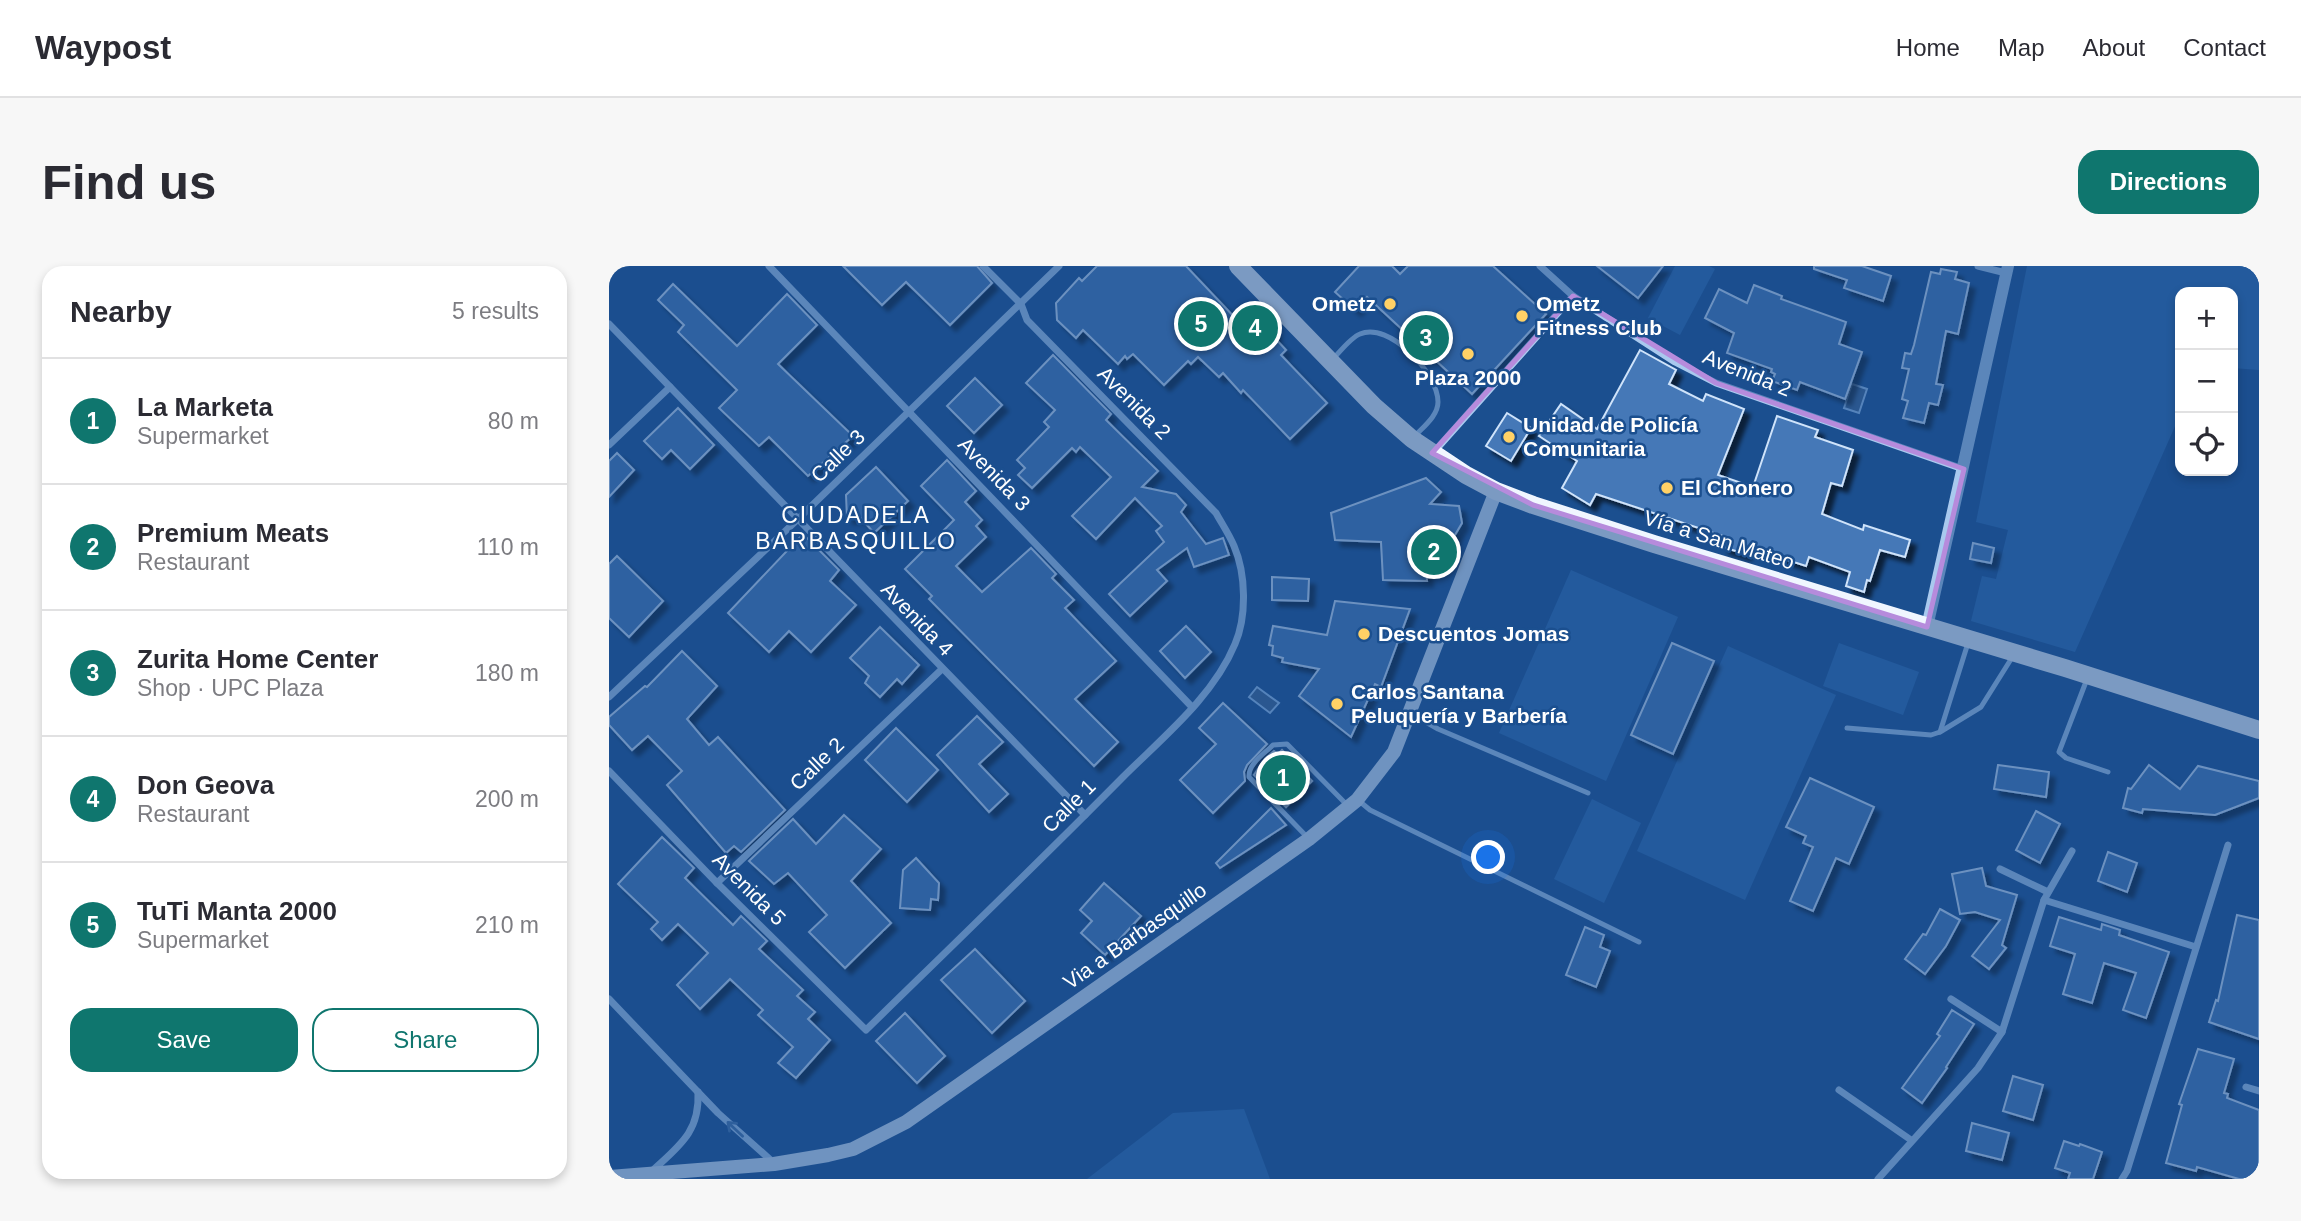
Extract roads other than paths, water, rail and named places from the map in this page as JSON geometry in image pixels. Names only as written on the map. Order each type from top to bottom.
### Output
[{"type":"main road","name":"Vía a San Mateo","points":[[1238,266],[1374,406],[1432,453],[1496,491],[1606,528],[2259,730]]},
{"type":"main road","name":"Via a Barbasquillo","points":[[609,1177],[774,1164],[853,1149],[906,1122],[1309,839],[1353,804],[1394,752],[1496,491]]},
{"type":"street","name":"Avenida 3","points":[[769,266],[1192,707]]},
{"type":"street","name":"Avenida 2","points":[[983,266],[1021,304],[1027,320],[1216,513],[1235,547],[1241,577]]},
{"type":"street","name":"Calle 3","points":[[609,697],[910,412],[1059,266]]},
{"type":"street","name":"Avenida 2","points":[[1539,266],[1573,296],[1675,362],[1716,383],[1964,469]]},
{"type":"street","points":[[1927,627],[2007,270],[1978,266]]},
{"type":"street","points":[[1432,453],[1573,296]]},
{"type":"street","name":"Avenida 4","points":[[609,324],[1085,815]]},
{"type":"street","points":[[609,445],[670,387]]},
{"type":"street","name":"Calle 1","points":[[866,1030],[1085,815],[1219,676],[1236,643],[1243,615],[1241,577]]},
{"type":"street","name":"Calle 2","points":[[717,883],[942,669]]},
{"type":"street","name":"Avenida 5","points":[[609,771],[717,883],[866,1030]]},
{"type":"street","points":[[2122,1179],[2134,1149],[2228,845]]},
{"type":"street","points":[[1878,1179],[1911,1140],[1947,1105],[2002,1032],[2046,896],[2072,851]]},
{"type":"street","points":[[2000,869],[2046,896],[2196,947]]},
{"type":"street","points":[[609,999],[718,1113],[774,1164]]},
{"type":"street","points":[[1951,999],[2002,1032]]},
{"type":"street","points":[[2246,1087],[2259,1091]]},
{"type":"street","points":[[1839,1090],[1911,1140]]},
{"type":"street","points":[[647,1175],[679,1147],[691,1130],[699,1112],[698,1091]]},
{"type":"lane","points":[[1331,361],[1358,334],[1372,331],[1400,344],[1417,360],[1430,377],[1439,403],[1435,414],[1412,439]]},
{"type":"lane","points":[[1940,732],[1969,640]]},
{"type":"lane","points":[[1847,728],[1931,735],[1940,732],[1981,707],[2014,653]]},
{"type":"lane","points":[[2089,676],[2059,752],[2066,758],[2108,772]]},
{"type":"lane","points":[[1409,713],[1438,729],[1588,793]]},
{"type":"lane","points":[[1309,839],[1249,777],[1251,767],[1273,745],[1287,744],[1353,804],[1639,942]]},
{"type":"place","name":"Ometz","points":[[1390,304]]},
{"type":"place","name":"Ometz Fitness Club","points":[[1522,316]]},
{"type":"place","name":"TuTi Manta 2000","points":[[1201,324]]},
{"type":"place","name":"Don Geova","points":[[1255,328]]},
{"type":"place","name":"Zurita Home Center","points":[[1426,338]]},
{"type":"place","name":"Plaza 2000","points":[[1468,354]]},
{"type":"place","name":"Unidad de Policía Comunitaria","points":[[1509,437]]},
{"type":"place","name":"El Chonero","points":[[1667,488]]},
{"type":"place","name":"Premium Meats","points":[[1434,552]]},
{"type":"place","name":"Descuentos Jomas","points":[[1364,634]]},
{"type":"place","name":"Carlos Santana Peluquería y Barbería","points":[[1337,704]]},
{"type":"place","name":"La Marketa","points":[[1283,778]]},
{"type":"district","name":"CIUDADELA BARBASQUILLO","points":[[856,528]]}]
